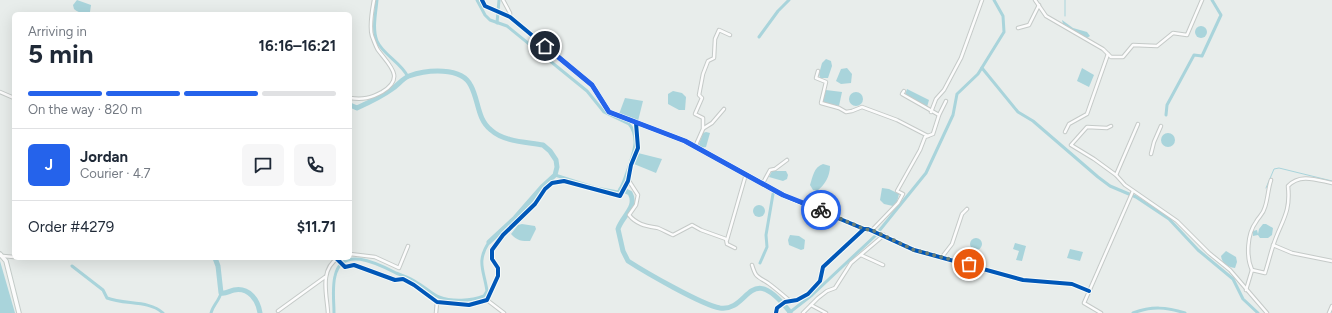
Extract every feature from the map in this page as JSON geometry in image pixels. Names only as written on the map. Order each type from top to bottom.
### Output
[{"type":"street","points":[[352,98],[362,100],[375,95],[390,86],[394,77],[393,69],[387,59],[378,50],[372,35],[371,24],[374,0]]},
{"type":"street","points":[[482,0],[485,6],[510,17],[592,85],[609,112],[671,135],[783,195],[864,229],[872,230],[914,250],[1023,280],[1072,284],[1089,291]]},
{"type":"street","points":[[503,0],[510,17]]},
{"type":"street","points":[[931,112],[936,99],[944,90],[961,58],[982,0]]},
{"type":"street","points":[[1035,0],[1046,16],[1108,54],[1111,58],[1123,57],[1133,45],[1157,46],[1173,34],[1187,35],[1202,0]]},
{"type":"street","points":[[1018,28],[1027,27],[1039,6]]},
{"type":"street","points":[[695,147],[703,129],[703,118],[695,114],[702,98],[699,95],[703,74],[708,61],[714,58],[715,40],[719,30],[730,35]]},
{"type":"street","points":[[1065,132],[1069,124],[1087,114],[1108,54]]},
{"type":"street","points":[[818,71],[816,78],[826,82],[821,103],[839,108],[846,112],[862,107],[897,120],[928,136]]},
{"type":"street","points":[[904,91],[902,94],[931,112],[939,115]]},
{"type":"street","points":[[0,92],[12,97]]},
{"type":"street","points":[[872,230],[898,203],[903,194],[897,191],[920,150],[925,137],[933,134],[939,115],[946,101]]},
{"type":"street","points":[[703,129],[712,123],[724,109]]},
{"type":"street","points":[[337,260],[345,267],[354,265],[394,280],[403,279],[437,302],[469,305],[487,300],[498,276],[498,268],[492,259],[492,250],[503,235],[535,204],[542,193],[552,183],[564,181],[620,196],[624,192],[638,143],[636,123]]},
{"type":"street","points":[[1116,175],[1138,124]]},
{"type":"street","points":[[1111,126],[1107,128],[1087,127],[1071,144],[1116,175],[1133,191],[1177,221],[1209,253],[1230,270],[1267,313]]},
{"type":"street","points":[[1151,154],[1154,142],[1161,126]]},
{"type":"street","points":[[763,183],[770,170],[775,169],[787,160]]},
{"type":"street","points":[[726,240],[746,174]]},
{"type":"street","points":[[1252,270],[1265,273],[1273,245],[1287,214],[1289,199],[1288,186],[1291,182],[1302,178],[1332,183]]},
{"type":"street","points":[[1246,290],[1252,270],[1248,261],[1251,234],[1257,220],[1262,217],[1270,180]]},
{"type":"street","points":[[628,181],[638,194],[636,205],[629,215],[633,220],[645,227],[660,229],[673,235],[692,225],[726,240],[727,244],[735,248]]},
{"type":"street","points":[[1101,313],[1084,303],[1133,191]]},
{"type":"street","points":[[942,257],[952,244],[962,214],[967,209]]},
{"type":"street","points":[[776,313],[779,306],[785,302],[803,298],[812,290],[820,281],[823,267],[853,237],[860,234],[864,229]]},
{"type":"street","points":[[803,313],[827,291],[835,288],[851,264],[884,236]]},
{"type":"street","points":[[1273,245],[1292,253],[1332,261]]},
{"type":"street","points":[[352,254],[375,257],[399,268],[408,246]]},
{"type":"street","points":[[1,255],[12,257]]},
{"type":"street","points":[[1,255],[6,261],[19,313]]},
{"type":"street","points":[[861,255],[882,265]]},
{"type":"street","points":[[278,311],[325,277],[335,260]]},
{"type":"street","points":[[752,264],[755,275],[768,283],[790,302]]},
{"type":"street","points":[[325,277],[328,313]]},
{"type":"street","points":[[487,300],[504,313]]},
{"type":"street","points":[[436,313],[437,302]]},
{"type":"street","points":[[811,305],[826,313]]},
{"type":"street","points":[[1329,313],[1332,306]]},
{"type":"water","points":[[77,0],[91,5],[90,12],[77,11],[74,9],[73,5]]},
{"type":"water","points":[[1062,20],[1073,28],[1087,32],[1090,36],[1087,38],[1063,24]]},
{"type":"water","points":[[1199,26],[1203,26],[1207,32],[1203,38],[1199,38],[1195,34],[1195,30]]},
{"type":"water","points":[[826,59],[831,61],[832,66],[828,78],[820,78],[819,74],[822,63]]},
{"type":"water","points":[[847,68],[852,74],[851,83],[841,84],[836,81],[841,69]]},
{"type":"water","points":[[1082,68],[1094,75],[1089,87],[1077,81]]},
{"type":"water","points":[[907,89],[929,100],[927,107],[905,95]]},
{"type":"water","points":[[826,90],[842,92],[839,106],[822,102]]},
{"type":"water","points":[[673,91],[682,93],[686,97],[685,110],[679,110],[668,104],[668,94]]},
{"type":"water","points":[[856,92],[861,94],[863,99],[861,104],[856,106],[851,104],[849,99],[851,94]]},
{"type":"water","points":[[625,98],[643,101],[638,121],[619,114]]},
{"type":"water","points":[[703,133],[710,133],[706,147],[700,148],[699,144]]},
{"type":"water","points":[[1165,133],[1171,133],[1175,137],[1175,143],[1171,147],[1165,147],[1161,143],[1161,137]]},
{"type":"water","points":[[638,153],[662,159],[656,173],[634,164]]},
{"type":"water","points":[[823,164],[830,166],[828,177],[820,189],[817,191],[813,190],[810,185],[813,175],[818,167]]},
{"type":"water","points":[[772,171],[786,171],[788,175],[787,179],[783,181],[769,177]]},
{"type":"water","points":[[882,188],[889,189],[899,194],[897,202],[893,206],[884,204],[880,200]]},
{"type":"water","points":[[757,205],[761,205],[765,211],[761,217],[757,217],[753,213],[753,209]]},
{"type":"water","points":[[522,224],[535,226],[536,229],[530,241],[520,240],[511,234],[518,225]]},
{"type":"water","points":[[1263,224],[1273,228],[1272,235],[1268,238],[1260,238],[1258,235],[1253,236],[1253,231],[1257,230],[1258,234],[1259,229]]},
{"type":"water","points":[[790,235],[799,236],[805,240],[804,249],[801,250],[789,245],[788,240]]},
{"type":"water","points":[[974,238],[978,238],[982,244],[978,250],[974,250],[970,246],[970,242]]},
{"type":"water","points":[[1015,243],[1026,246],[1022,261],[1016,260],[1019,251],[1013,249]]},
{"type":"water","points":[[1070,249],[1083,252],[1080,261],[1067,258]]},
{"type":"water","points":[[1226,251],[1236,257],[1237,262],[1235,268],[1227,266],[1222,261],[1221,256]]},
{"type":"water","points":[[0,261],[15,313],[0,313]]},
{"type":"waterway","points":[[377,0],[375,15],[377,41],[383,50],[401,67],[408,77]]},
{"type":"waterway","points":[[477,0],[485,15],[490,20],[507,26],[587,91],[604,112],[629,124],[633,130],[635,145],[626,176],[618,192],[596,188],[555,175]]},
{"type":"waterway","points":[[497,23],[499,0]]},
{"type":"waterway","points":[[759,37],[778,11],[789,0]]},
{"type":"waterway","points":[[789,313],[812,295],[875,236],[926,173],[953,115],[957,94],[978,74],[1004,32],[1003,16],[994,0]]},
{"type":"waterway","points":[[1065,0],[1065,16]]},
{"type":"waterway","points":[[1166,115],[1167,105],[1194,55],[1202,56],[1221,15],[1212,0]]},
{"type":"waterway","points":[[982,68],[1018,112],[1033,121],[1098,177],[1110,186],[1136,197],[1169,219],[1198,250],[1233,279],[1243,299],[1258,313]]},
{"type":"waterway","points":[[352,106],[357,108],[380,97],[409,76],[434,71],[452,72],[460,75],[471,86],[486,126],[502,137],[543,145],[550,151],[556,160],[557,167],[555,175],[543,186],[515,218],[489,242]]},
{"type":"waterway","points":[[1266,188],[1274,169],[1279,168],[1332,181]]},
{"type":"waterway","points":[[621,189],[630,193],[632,198],[631,207],[618,229],[623,251],[628,261],[674,288],[712,306],[720,308],[730,307],[738,303],[757,288],[766,290],[776,297],[790,312]]},
{"type":"waterway","points":[[760,263],[767,247],[766,235],[773,194]]},
{"type":"waterway","points":[[352,259],[380,265],[411,279],[436,296],[444,299],[473,299],[484,296],[487,291],[482,261],[485,249],[489,242]]},
{"type":"waterway","points":[[216,260],[218,266],[221,293],[234,290],[244,290],[255,299],[260,313]]},
{"type":"waterway","points":[[334,313],[333,290],[335,276],[339,267],[345,261],[349,260]]},
{"type":"waterway","points":[[72,266],[103,290],[107,298],[144,304],[163,313]]},
{"type":"waterway","points":[[211,313],[221,293]]},
{"type":"waterway","points":[[1133,313],[1153,308],[1172,309],[1185,313]]},
{"type":"cycle path","points":[[482,0],[485,6],[510,17],[592,85],[609,112],[685,141],[783,195],[864,229]]},
{"type":"cycle path","points":[[338,260],[345,267],[354,265],[395,280],[403,279],[437,302],[469,305],[487,300],[498,276],[498,268],[492,259],[492,250],[503,235],[535,204],[545,189],[552,183],[564,181],[620,196],[628,181],[631,165],[638,148],[636,123]]},
{"type":"cycle path","points":[[776,313],[777,308],[785,302],[797,300],[808,294],[820,281],[823,267],[864,229],[868,229],[914,250],[1023,280],[1072,284],[1089,291]]},
{"type":"way so far","points":[[821,210],[864,229],[872,230],[902,246],[969,264]]},
{"type":"route","points":[[545,46],[592,85],[609,112],[685,141],[724,161],[783,195],[821,210]]}]
